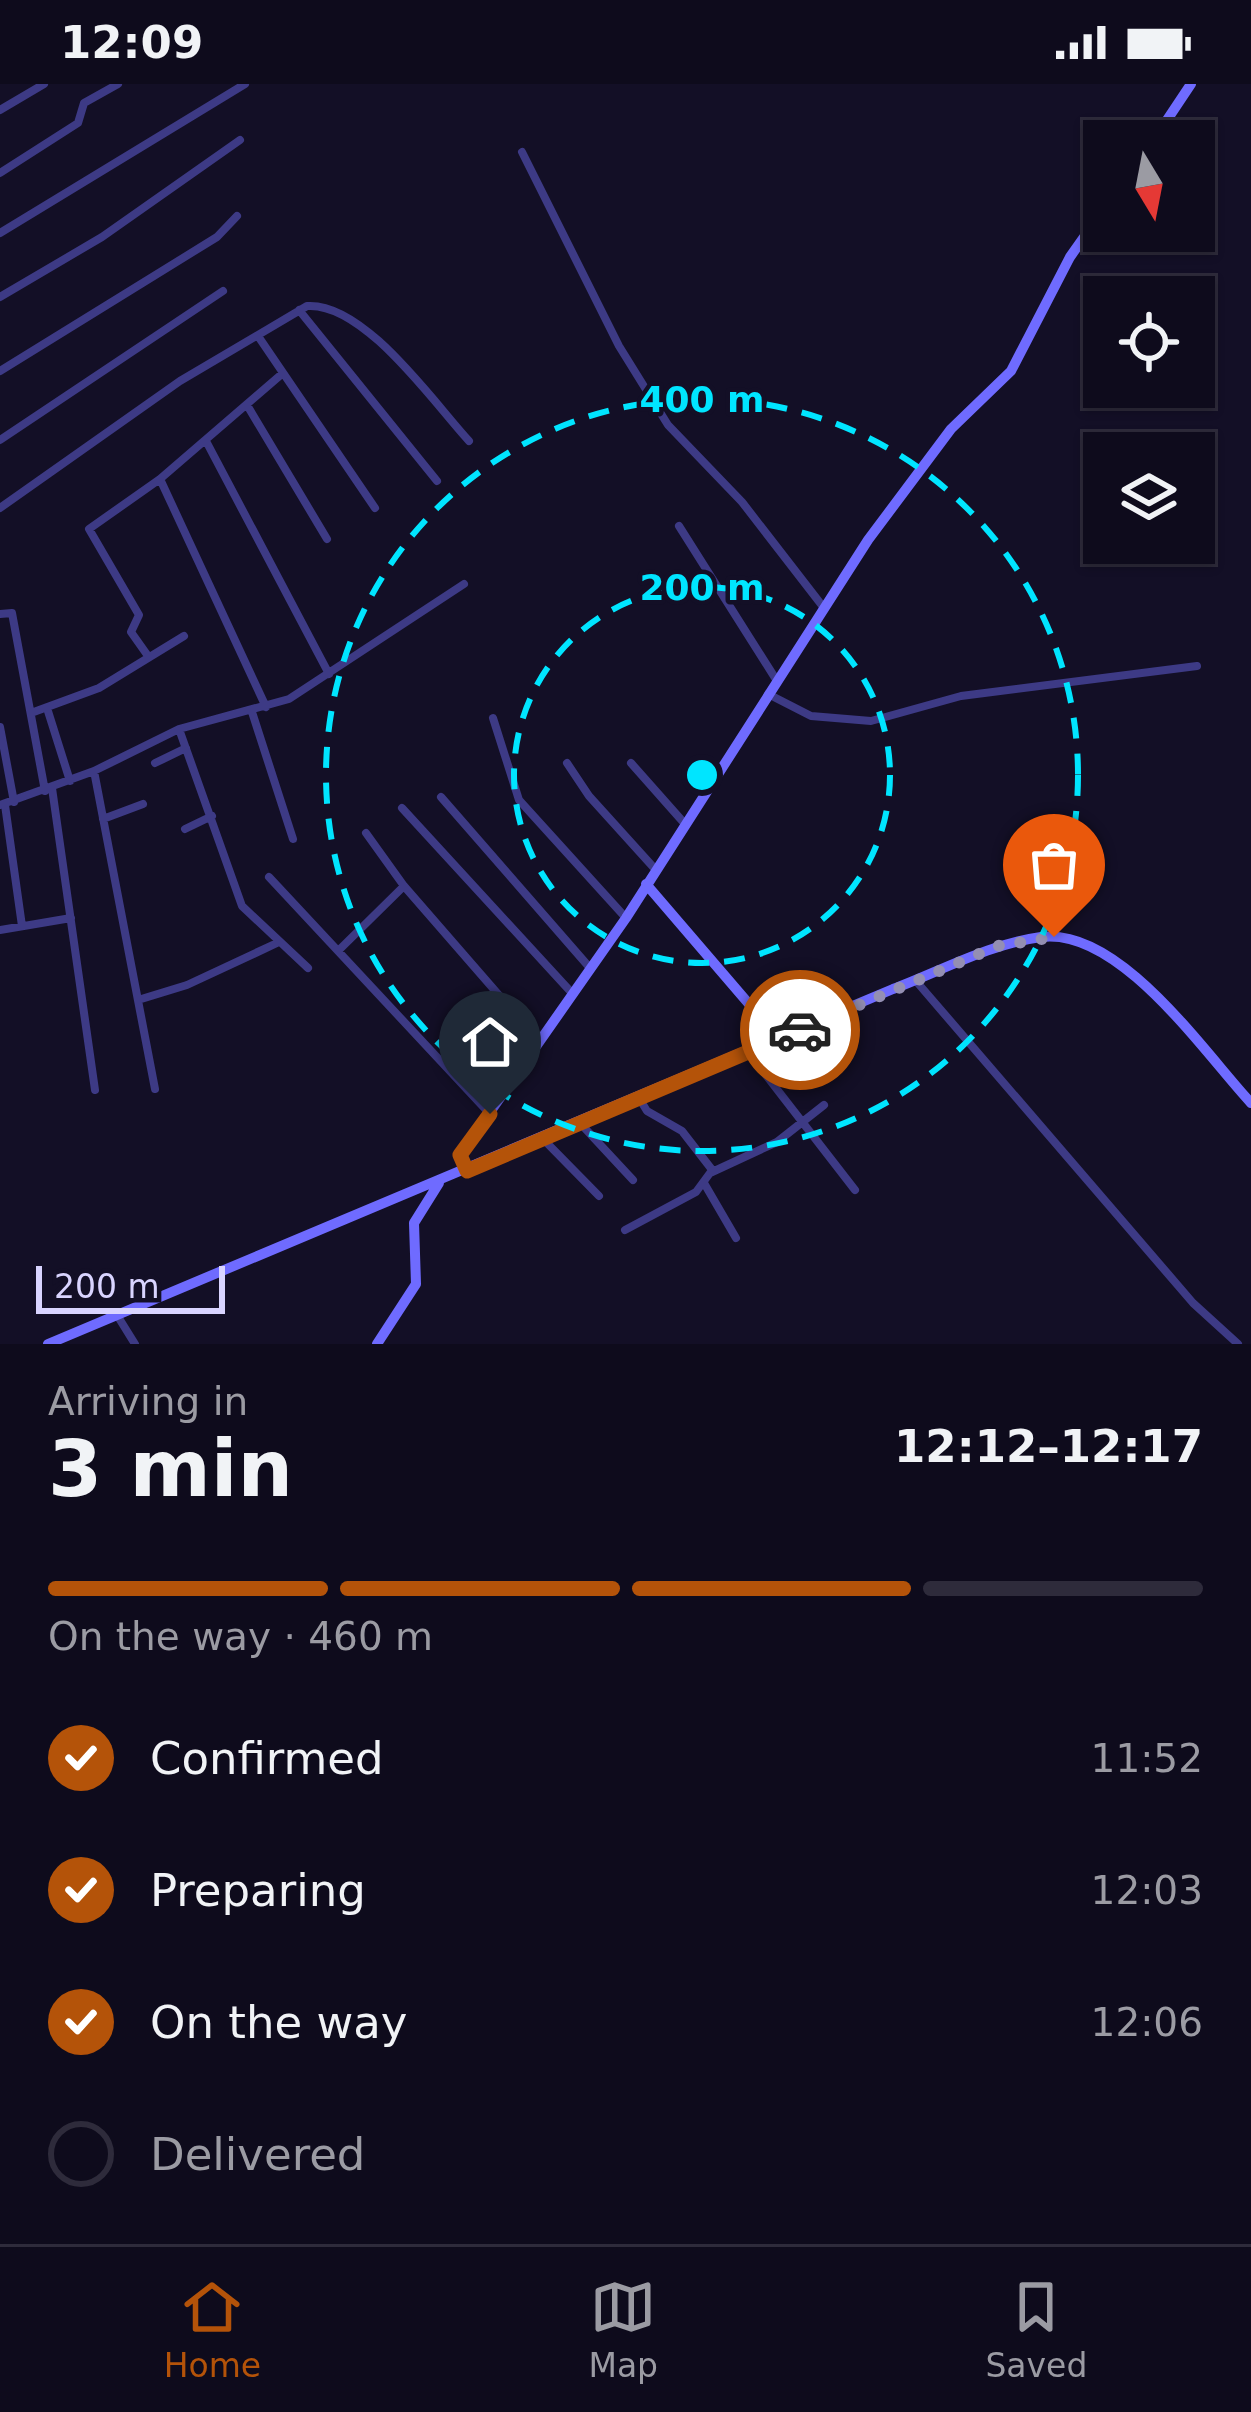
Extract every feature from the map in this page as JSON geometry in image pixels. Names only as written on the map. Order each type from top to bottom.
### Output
[{"type":"main road","points":[[1167,120],[1192,84]]},
{"type":"main road","points":[[467,1171],[460,1155],[626,918],[824,608],[951,429],[1011,371],[1083,239]]},
{"type":"main road","points":[[646,884],[779,1039]]},
{"type":"main road","points":[[48,1344],[998,946],[1043,937],[1073,940],[1128,970],[1251,1103]]},
{"type":"main road","points":[[377,1344],[416,1283],[412,1233],[440,1183]]},
{"type":"street","points":[[0,110],[44,84]]},
{"type":"street","points":[[0,173],[78,123],[84,104],[118,84]]},
{"type":"street","points":[[0,232],[245,84]]},
{"type":"street","points":[[0,297],[102,237],[239,140]]},
{"type":"street","points":[[522,152],[619,346],[668,425],[742,502],[824,608]]},
{"type":"street","points":[[0,371],[217,238],[237,216]]},
{"type":"street","points":[[0,440],[223,291]]},
{"type":"street","points":[[0,508],[180,381],[299,310],[322,305],[366,328],[469,441]]},
{"type":"street","points":[[299,310],[437,481]]},
{"type":"street","points":[[257,335],[375,508]]},
{"type":"street","points":[[148,656],[131,632],[139,615],[89,529],[160,478],[283,373]]},
{"type":"street","points":[[247,405],[327,539]]},
{"type":"street","points":[[206,441],[329,674]]},
{"type":"street","points":[[160,478],[266,706]]},
{"type":"street","points":[[679,526],[777,682]]},
{"type":"street","points":[[6,804],[94,772],[178,729],[266,706],[372,649],[417,610],[464,584]]},
{"type":"street","points":[[0,614],[12,613],[48,789],[95,1090]]},
{"type":"street","points":[[31,713],[99,688],[184,636]]},
{"type":"street","points":[[769,694],[811,716],[872,722],[961,696],[1197,666]]},
{"type":"street","points":[[47,708],[70,781]]},
{"type":"street","points":[[252,712],[293,839]]},
{"type":"street","points":[[493,718],[522,804],[626,918]]},
{"type":"street","points":[[0,727],[22,926]]},
{"type":"street","points":[[178,729],[242,906],[308,968]]},
{"type":"street","points":[[155,763],[186,748]]},
{"type":"street","points":[[567,763],[656,869]]},
{"type":"street","points":[[632,763],[685,824]]},
{"type":"street","points":[[94,772],[155,1089]]},
{"type":"street","points":[[441,796],[590,968]]},
{"type":"street","points":[[103,819],[143,805]]},
{"type":"street","points":[[402,808],[572,992]]},
{"type":"street","points":[[185,829],[212,816]]},
{"type":"street","points":[[366,833],[404,886],[538,1040]]},
{"type":"street","points":[[269,877],[490,1114]]},
{"type":"street","points":[[338,951],[404,886]]},
{"type":"street","points":[[0,930],[71,918]]},
{"type":"street","points":[[138,1000],[187,985],[277,943]]},
{"type":"street","points":[[916,981],[1193,1303],[1238,1344]]},
{"type":"street","points":[[748,1052],[855,1190]]},
{"type":"street","points":[[639,1098],[647,1111],[682,1131],[713,1171]]},
{"type":"street","points":[[626,1230],[704,1183],[713,1171],[777,1142],[824,1105]]},
{"type":"street","points":[[580,1124],[633,1180]]},
{"type":"street","points":[[543,1139],[599,1196]]},
{"type":"street","points":[[704,1183],[736,1238]]},
{"type":"street","points":[[117,1315],[135,1344]]},
{"type":"way so far","points":[[800,1030],[998,946],[1054,937]]},
{"type":"route","points":[[490,1114],[460,1155],[467,1171],[800,1030]]}]
